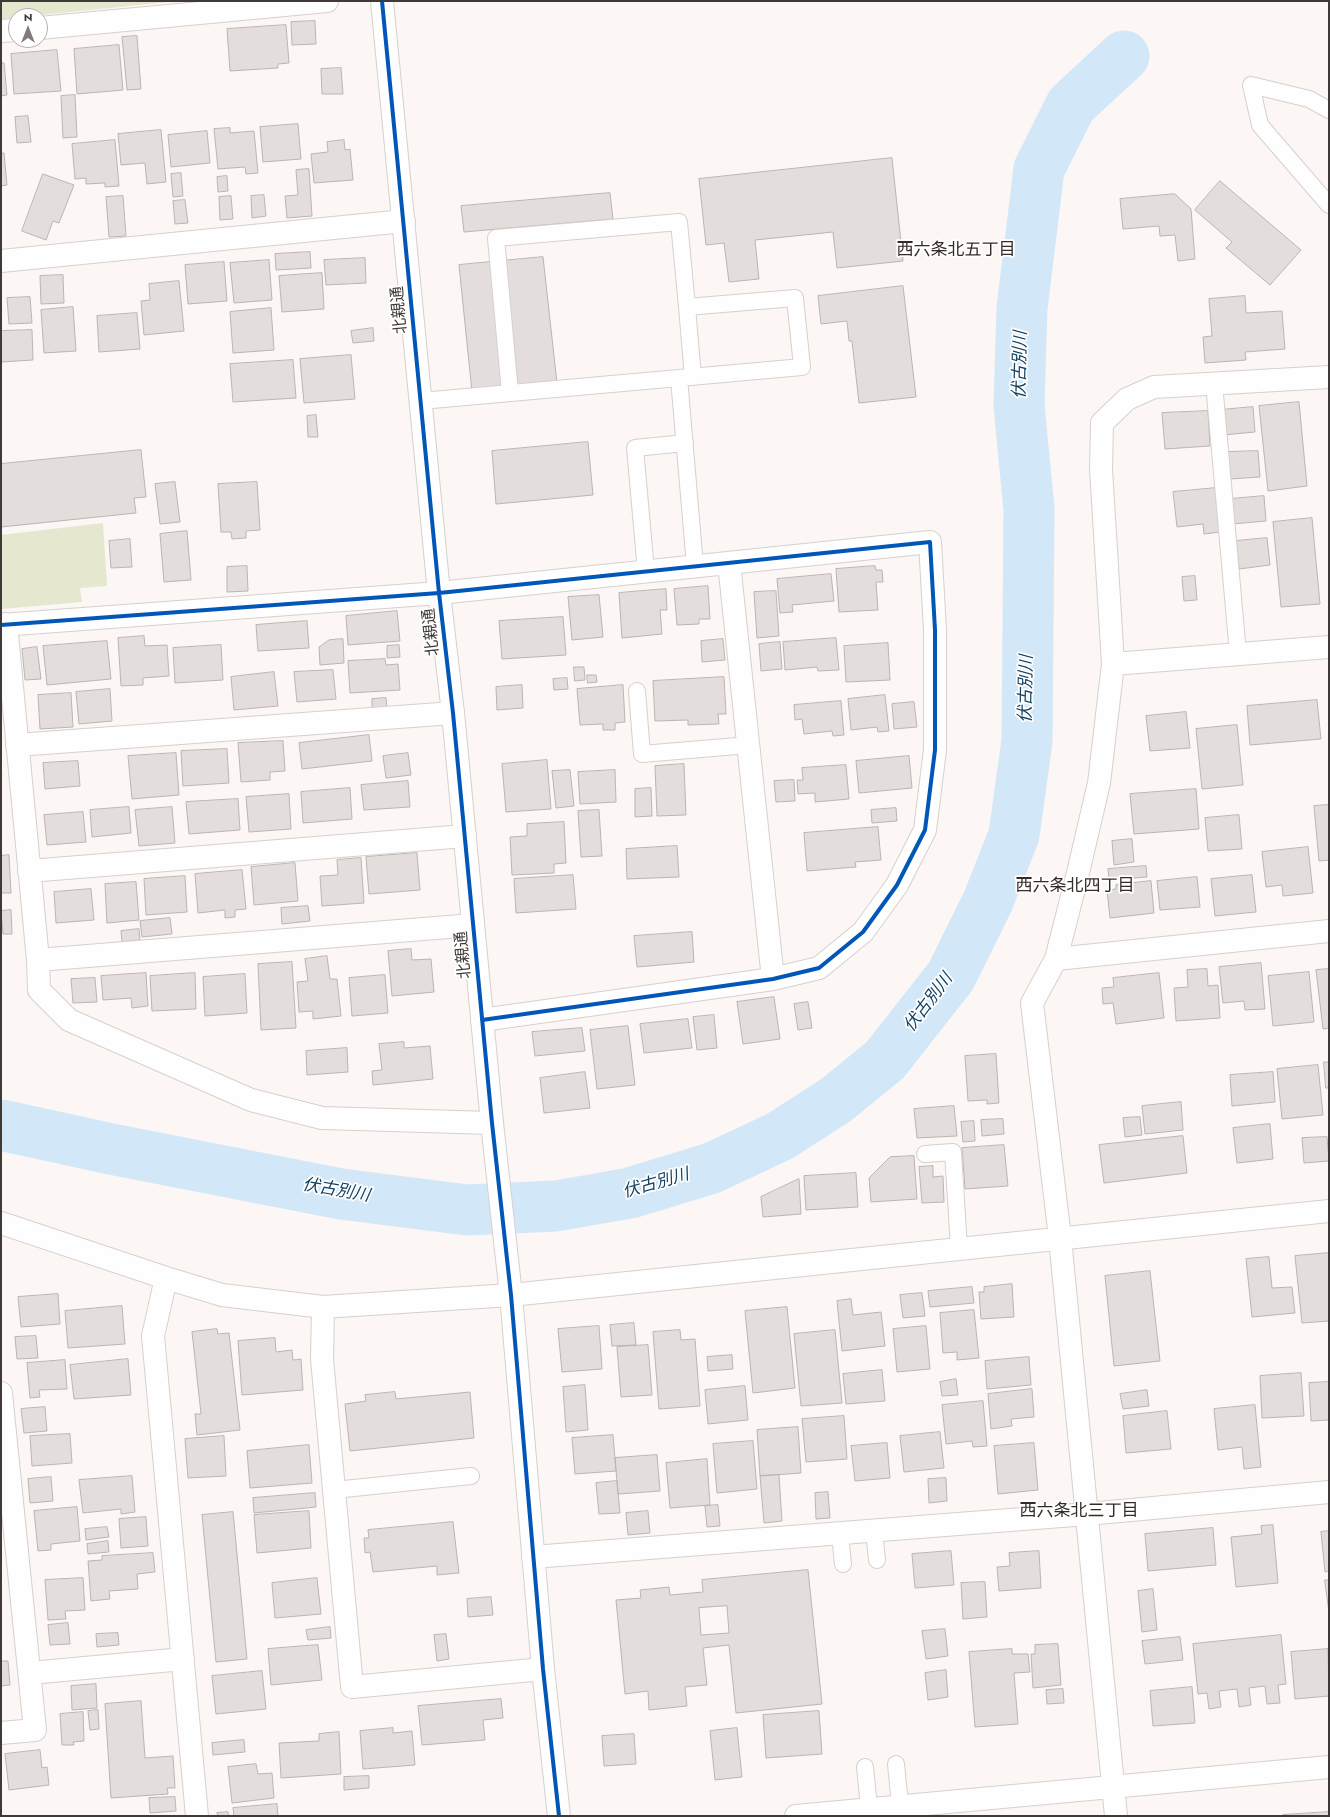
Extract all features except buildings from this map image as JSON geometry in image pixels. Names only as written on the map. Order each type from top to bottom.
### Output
[{"type":"street","points":[[48,27],[227,6],[327,1]]},
{"type":"street","name":"北親通","points":[[382,1],[492,1123],[512,1295],[543,1669],[559,1816]]},
{"type":"street","points":[[1,261],[404,221]]},
{"type":"street","points":[[1116,1816],[1060,1238],[1032,1003],[1056,960],[1099,783],[1113,664],[1101,469],[1102,423],[1127,399],[1154,387],[1329,377]]},
{"type":"street","points":[[482,1020],[773,980],[819,968],[863,932],[897,885],[925,830],[935,750],[935,630],[930,542],[439,593],[3,625],[30,871],[38,960],[39,990],[69,1020],[250,1100],[322,1118],[492,1123]]},
{"type":"street","points":[[729,563],[773,980]]},
{"type":"street","points":[[1113,664],[1329,646]]},
{"type":"street","points":[[17,745],[453,713]]},
{"type":"street","points":[[30,871],[465,836]]},
{"type":"street","points":[[38,960],[473,925]]},
{"type":"street","points":[[1056,960],[1329,930]]},
{"type":"street","points":[[1,1225],[222,1295],[323,1306],[512,1295],[1329,1211]]},
{"type":"street","points":[[166,1278],[153,1336],[197,1816]]},
{"type":"street","points":[[323,1306],[322,1359],[352,1687],[543,1669]]},
{"type":"street","points":[[1,1393],[3,1438],[30,1673],[35,1730],[1,1733]]},
{"type":"street","points":[[533,1557],[1087,1514],[1329,1492]]},
{"type":"street","points":[[30,1673],[183,1659]]},
{"type":"street","points":[[796,1816],[900,1805],[1329,1767]]},
{"type":"lane","points":[[1329,110],[1309,99],[1251,86],[1260,125],[1329,205]]},
{"type":"lane","points":[[510,393],[496,238],[679,222],[687,307],[685,443],[695,566]]},
{"type":"lane","points":[[421,401],[802,367],[796,298],[687,307]]},
{"type":"lane","points":[[1214,384],[1238,654]]},
{"type":"lane","points":[[646,572],[635,448],[685,443]]},
{"type":"lane","points":[[637,690],[642,754],[749,745]]},
{"type":"lane","points":[[925,1154],[952,1152],[959,1248]]},
{"type":"lane","points":[[334,1490],[471,1476]]},
{"type":"lane","points":[[874,1531],[877,1560]]},
{"type":"lane","points":[[840,1534],[843,1564]]},
{"type":"lane","points":[[896,1764],[900,1805]]},
{"type":"lane","points":[[865,1767],[869,1808]]},
{"type":"green space","points":[[1,1],[178,1],[48,14],[48,8],[8,8],[8,19],[1,19]]},
{"type":"green space","points":[[103,523],[107,586],[80,588],[82,602],[1,609],[1,535]]},
{"type":"waterway","name":"伏古別川","points":[[1,1125],[111,1149],[341,1194],[467,1210],[556,1206],[630,1193],[712,1168],[780,1136],[836,1100],[885,1060],[951,976],[988,901],[1014,835],[1027,741],[1029,510],[1019,405],[1022,308],[1039,169],[1071,105],[1124,56]]},
{"type":"cycle path","points":[[382,1],[439,593],[453,713],[492,1123],[511,1295],[543,1669],[559,1816]]},
{"type":"cycle path","points":[[1,625],[439,593],[930,542],[935,630],[935,750],[925,830],[897,885],[863,932],[819,968],[773,979],[482,1020]]},
{"type":"district","name":"西六条北五丁目","points":[[956,251]]},
{"type":"district","name":"西六条北四丁目","points":[[1075,887]]},
{"type":"district","name":"西六条北三丁目","points":[[1079,1512]]}]
